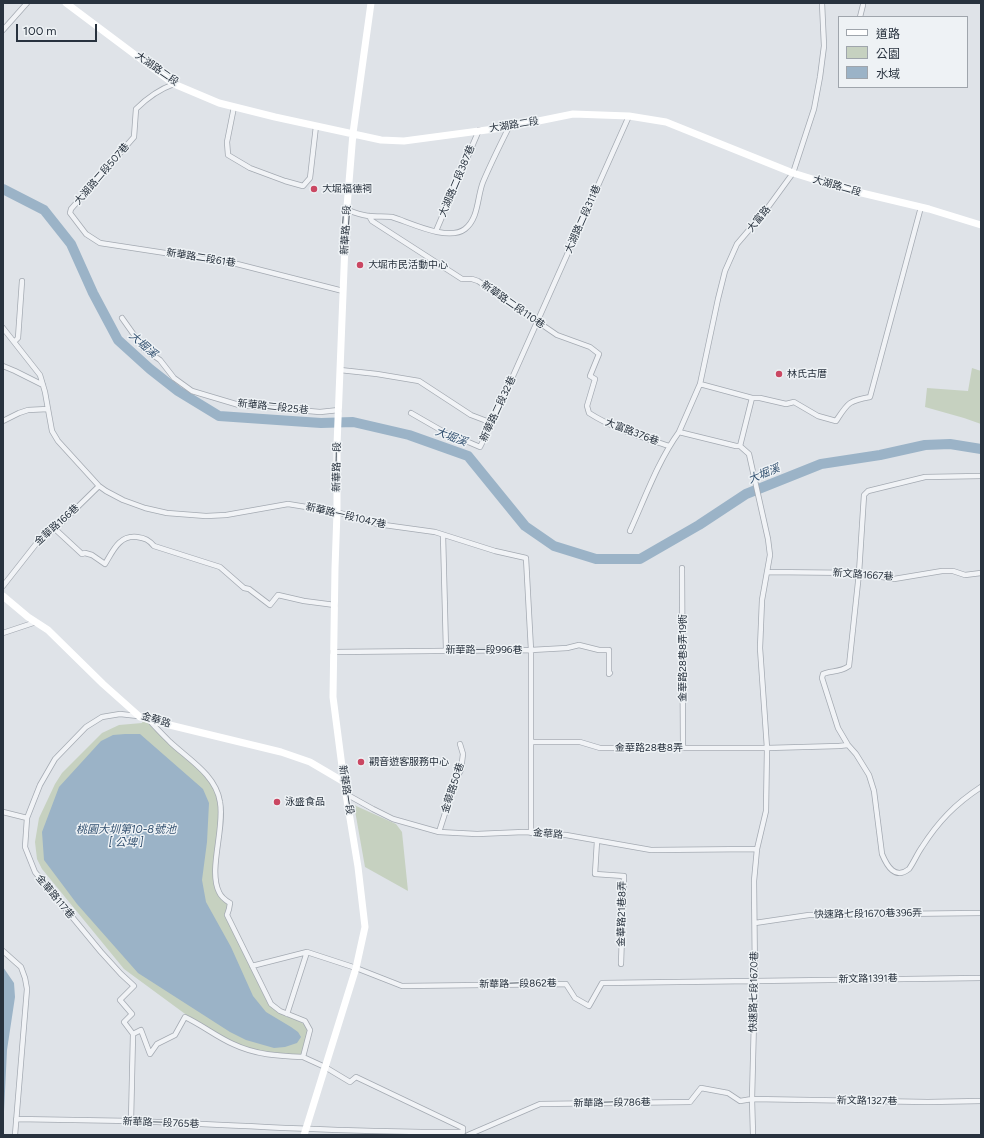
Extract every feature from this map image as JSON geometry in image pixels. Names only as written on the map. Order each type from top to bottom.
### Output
[{"type":"street","points":[[3,30],[27,3]]},
{"type":"street","name":"大湖路二段","points":[[66,3],[174,84],[219,103],[234,107],[381,140],[404,141],[508,126],[573,114],[629,116],[666,122],[793,173],[845,189],[921,207],[981,225]]},
{"type":"street","name":"新華路二段","points":[[339,410],[347,210],[353,134],[371,3]]},
{"type":"street","name":"大富路","points":[[630,531],[669,446],[679,432],[700,384],[718,299],[728,264],[737,244],[766,210],[793,173],[814,109],[820,77],[824,46],[822,3]]},
{"type":"street","points":[[860,16],[863,5]]},
{"type":"street","name":"大湖路二段507巷","points":[[70,213],[71,209],[134,137],[136,109],[149,97],[167,86],[174,84]]},
{"type":"street","points":[[234,107],[227,142],[228,155],[250,168],[303,186],[310,178],[316,126]]},
{"type":"street","name":"大湖路二段311巷","points":[[537,322],[629,116]]},
{"type":"street","points":[[347,210],[369,216],[391,217],[409,224],[436,231],[454,234],[464,230],[471,222],[476,212],[482,184],[508,126]]},
{"type":"street","name":"大湖路二段387巷","points":[[436,231],[479,130]]},
{"type":"street","points":[[700,384],[752,398],[760,398],[786,404],[794,402],[818,416],[836,421],[846,405],[854,400],[870,397],[921,207]]},
{"type":"street","name":"新華路二段61巷","points":[[70,213],[86,234],[100,243],[237,264],[343,290]]},
{"type":"street","name":"新華路二段110巷","points":[[369,216],[372,221],[462,279],[472,279],[478,281],[557,335],[590,347],[599,354]]},
{"type":"street","points":[[14,342],[18,338],[22,281]]},
{"type":"street","name":"新華路二段25巷","points":[[122,318],[144,349],[160,360],[174,378],[192,391],[239,405],[320,412],[339,410]]},
{"type":"street","name":"新華路二段32巷","points":[[411,413],[458,440],[466,441],[480,447],[537,322]]},
{"type":"street","name":"新華路一段1047巷","points":[[3,328],[40,375],[46,392],[52,431],[58,442],[99,486],[106,491],[123,500],[146,508],[167,513],[206,516],[226,515],[288,504],[337,512],[377,524],[435,532],[526,558],[531,650]]},
{"type":"street","name":"大富路376巷","points":[[599,354],[590,376],[595,379],[587,406],[589,413],[623,431],[669,446]]},
{"type":"street","points":[[3,366],[43,385]]},
{"type":"street","points":[[340,370],[377,374],[418,381],[471,415],[492,423]]},
{"type":"street","points":[[679,432],[740,446],[752,398]]},
{"type":"street","points":[[3,421],[28,410],[48,410]]},
{"type":"street","name":"新華路一段","points":[[305,1132],[356,968],[365,927],[358,867],[344,782],[333,698],[339,410]]},
{"type":"street","name":"快速路七段1670巷","points":[[740,446],[749,454],[762,510],[770,555],[762,600],[760,648],[767,748],[766,811],[757,849],[754,881],[755,980],[752,1099],[753,1135]]},
{"type":"street","points":[[981,476],[925,477],[866,492],[864,495],[859,573],[849,666],[840,671],[822,674],[838,728],[869,775],[874,791],[882,854],[893,871],[896,873],[906,872],[941,820],[952,809],[981,787]]},
{"type":"street","name":"金華路166巷","points":[[3,586],[36,544],[44,536],[55,529],[99,486]]},
{"type":"street","points":[[55,529],[82,554],[85,553],[92,555],[105,564],[112,550],[123,539],[133,537],[141,538],[146,539],[154,546],[220,567],[244,588],[249,589],[270,605],[278,595],[304,601],[335,605]]},
{"type":"street","points":[[443,535],[446,650]]},
{"type":"street","name":"金華路28巷8弄19衖","points":[[682,568],[683,748]]},
{"type":"street","name":"新文路1667巷","points":[[767,572],[859,573],[894,579],[942,571],[953,571],[965,575],[981,573]]},
{"type":"street","name":"金華路","points":[[3,596],[48,630],[103,684],[140,716],[148,720],[281,752],[310,762],[344,782]]},
{"type":"street","points":[[3,633],[36,622]]},
{"type":"street","name":"新華路一段996巷","points":[[333,652],[531,650],[567,648],[579,645],[599,650],[609,650],[609,674],[610,673]]},
{"type":"street","points":[[531,650],[531,833]]},
{"type":"street","name":"金華路117巷","points":[[133,1034],[124,1022],[132,1014],[120,1000],[134,986],[101,952],[35,872],[25,847],[27,818],[40,785],[55,759],[86,727],[102,717],[120,714],[140,716]]},
{"type":"street","points":[[148,720],[169,742],[203,772],[218,791],[220,803],[220,829],[215,872],[216,884],[222,898],[230,902],[227,915],[271,1004],[280,1011],[305,1021],[310,1030],[303,1057]]},
{"type":"street","name":"金華路28巷8弄","points":[[531,742],[580,742],[600,748],[767,748],[848,745]]},
{"type":"street","name":"金華路50巷","points":[[439,832],[456,779],[461,770],[463,754],[460,744]]},
{"type":"street","name":"金華路","points":[[346,794],[393,819],[439,832],[477,834],[524,832],[566,835],[651,850],[757,849]]},
{"type":"street","points":[[3,812],[27,818]]},
{"type":"street","name":"金華路21巷8弄","points":[[597,841],[595,874],[624,876],[621,964]]},
{"type":"street","name":"快速路七段1670巷396弄","points":[[755,923],[809,915],[981,913]]},
{"type":"street","points":[[3,951],[20,967],[25,978],[27,989],[15,1135]]},
{"type":"street","points":[[252,966],[307,952],[356,968]]},
{"type":"street","points":[[287,1014],[307,952]]},
{"type":"street","name":"新華路一段862巷","points":[[356,968],[402,986],[566,984],[575,998],[589,1006],[602,983],[755,980]]},
{"type":"street","name":"新文路1391巷","points":[[755,980],[981,978]]},
{"type":"street","points":[[131,1121],[133,1034],[141,1030],[150,1054],[157,1044],[175,1035],[185,1017],[232,1044],[246,1050],[262,1054],[303,1057],[325,1067],[350,1082],[356,1077],[463,1128],[465,1134]]},
{"type":"street","name":"新華路一段786巷","points":[[305,1132],[428,1132],[465,1134],[540,1104],[690,1102],[701,1088],[728,1093],[740,1101],[752,1099]]},
{"type":"street","name":"新文路1327巷","points":[[752,1099],[928,1102],[981,1101]]},
{"type":"street","name":"新華路一段765巷","points":[[16,1119],[131,1121],[305,1132]]},
{"type":"green space","points":[[972,368],[981,371],[981,424],[925,407],[927,388],[968,391]]},
{"type":"green space","name":"桃園大圳第10-8號池 [ 公埤 ]","points":[[144,718],[203,772],[213,784],[220,802],[216,885],[229,903],[226,915],[271,1004],[307,1026],[311,1032],[304,1057],[262,1053],[232,1043],[192,1019],[124,969],[42,869],[37,859],[35,842],[39,818],[55,784],[62,773],[102,733],[119,725],[142,723]]},
{"type":"green space","points":[[354,805],[396,824],[402,832],[408,891],[365,867]]},
{"type":"water","name":"桃園大圳第10-8號池 [ 公埤 ]","points":[[140,734],[203,789],[209,803],[207,842],[202,880],[206,902],[231,947],[253,996],[266,1012],[298,1032],[301,1037],[297,1043],[285,1047],[274,1048],[246,1040],[230,1032],[138,973],[77,904],[44,860],[42,832],[59,787],[101,741],[113,735]]},
{"type":"water","points":[[3,967],[14,983],[15,997],[7,1050],[3,1132]]},
{"type":"waterway","name":"大堀溪","points":[[3,189],[44,210],[71,244],[93,293],[118,340],[150,369],[178,391],[219,416],[321,423],[353,422],[409,435],[468,456],[525,526],[554,546],[596,559],[640,559],[699,525],[746,494],[821,464],[880,455],[925,445],[950,444],[981,449]]},
{"type":"place","name":"大堀福德祠","points":[[314,189]]},
{"type":"place","name":"大堀市民活動中心","points":[[360,265]]},
{"type":"place","name":"林氏古厝","points":[[779,374]]},
{"type":"place","name":"觀音遊客服務中心","points":[[361,762]]},
{"type":"place","name":"泳盛食品","points":[[277,802]]}]
